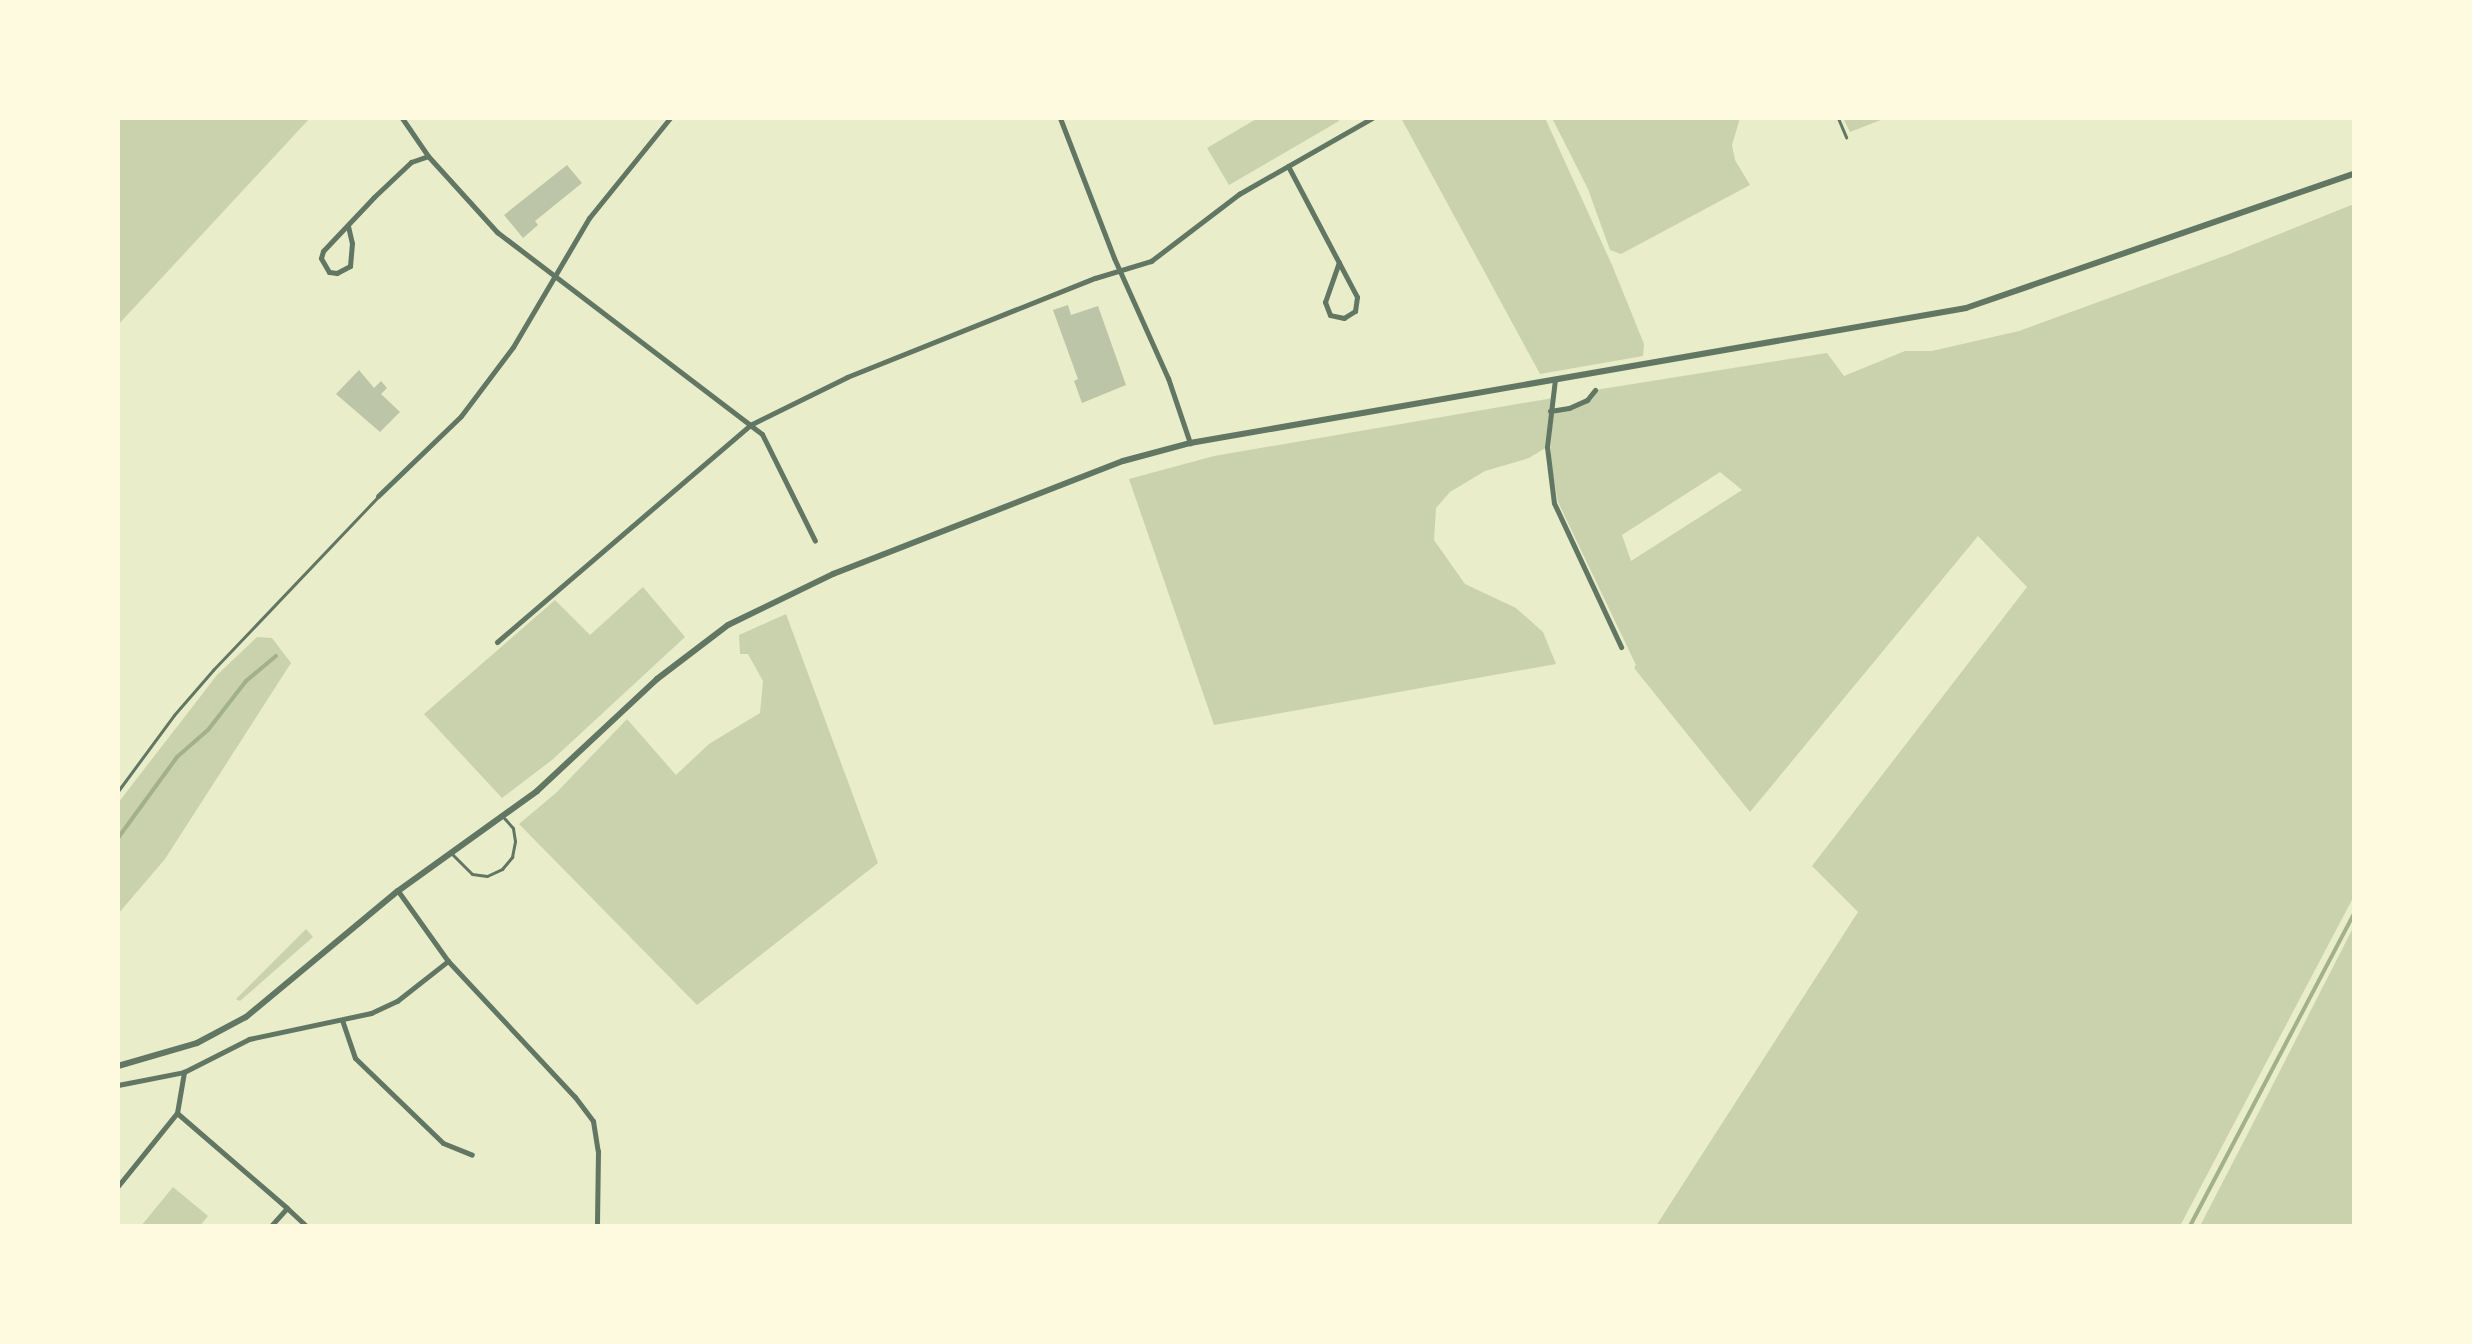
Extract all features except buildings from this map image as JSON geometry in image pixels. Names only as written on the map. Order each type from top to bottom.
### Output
[{"type":"street","points":[[402,118],[428,156],[497,232],[762,434],[815,541]]},
{"type":"street","points":[[378,496],[461,416],[513,347],[589,218],[670,118]]},
{"type":"street","points":[[1060,118],[1168,378],[1190,443]]},
{"type":"street","points":[[497,642],[750,425],[779,407],[861,371],[1151,261],[1239,194],[1372,118]]},
{"type":"street","points":[[348,226],[352,243],[350,266],[337,273],[329,272],[321,258],[323,251],[411,162],[428,156]]},
{"type":"street","points":[[1288,166],[1339,262],[1357,297],[1355,311],[1344,318],[1330,315],[1326,309],[1339,262]]},
{"type":"street","points":[[118,1066],[197,1043],[239,1022],[398,891],[504,818],[657,679],[728,625],[778,598],[1094,472],[1190,443],[1932,315],[2003,298],[2354,174]]},
{"type":"street","points":[[1555,379],[1547,447],[1554,503],[1621,647]]},
{"type":"street","points":[[1550,411],[1578,404],[1595,390]]},
{"type":"street","points":[[398,891],[448,961],[575,1097],[593,1121],[598,1151],[597,1226]]},
{"type":"street","points":[[118,1085],[184,1072],[249,1039],[342,1020],[397,1001],[448,961]]},
{"type":"street","points":[[342,1020],[355,1058],[443,1143],[472,1155]]},
{"type":"street","points":[[118,1186],[177,1113],[184,1072]]},
{"type":"street","points":[[177,1113],[306,1226]]},
{"type":"street","points":[[271,1226],[287,1208]]},
{"type":"lane","points":[[1838,118],[1846,137]]},
{"type":"lane","points":[[118,791],[174,715],[213,670],[378,496]]},
{"type":"lane","points":[[452,854],[472,874],[487,876],[502,869],[512,857],[515,841],[513,828],[504,818]]},
{"type":"green space","points":[[118,118],[310,118],[118,325]]},
{"type":"green space","points":[[1258,118],[1337,118],[1339,121],[1229,185],[1207,148]]},
{"type":"green space","points":[[1401,118],[1545,118],[1612,265],[1644,344],[1643,356],[1540,374]]},
{"type":"green space","points":[[1552,118],[1740,118],[1732,145],[1735,160],[1750,185],[1621,254],[1610,250],[1588,189]]},
{"type":"green space","points":[[1843,118],[1886,118],[1850,132]]},
{"type":"green space","points":[[2354,204],[2354,896],[2180,1226],[1656,1226],[1858,912],[1812,866],[2027,587],[1978,536],[1750,812],[1634,668],[1636,665],[1558,502],[1550,458],[1553,414],[1587,400],[1595,390],[1827,353],[1844,376],[1905,351],[1932,351],[2019,331],[2227,255]],"holes":[[[1720,472],[1742,490],[1631,561],[1622,535]]]},
{"type":"green space","points":[[1553,398],[1547,447],[1529,458],[1485,471],[1450,492],[1436,508],[1434,540],[1465,584],[1516,608],[1543,632],[1556,664],[1214,725],[1129,479],[1214,456]]},
{"type":"green space","points":[[643,587],[685,637],[552,760],[502,798],[424,714],[555,600],[590,635]]},
{"type":"green space","points":[[786,614],[878,863],[697,1005],[519,824],[557,792],[627,719],[676,775],[709,744],[760,713],[763,681],[748,654],[740,654],[739,635]]},
{"type":"green space","points":[[257,637],[272,638],[291,663],[165,859],[118,914],[118,803],[217,675]]},
{"type":"green space","points":[[2354,926],[2354,1226],[2200,1226],[2245,1139]]},
{"type":"green space","points":[[306,929],[313,937],[240,1001],[236,999]]},
{"type":"green space","points":[[173,1187],[208,1216],[200,1226],[141,1226]]},
{"type":"waterway","points":[[118,838],[177,757],[208,730],[246,681],[276,656]]},
{"type":"waterway","points":[[2190,1226],[2354,914]]}]
